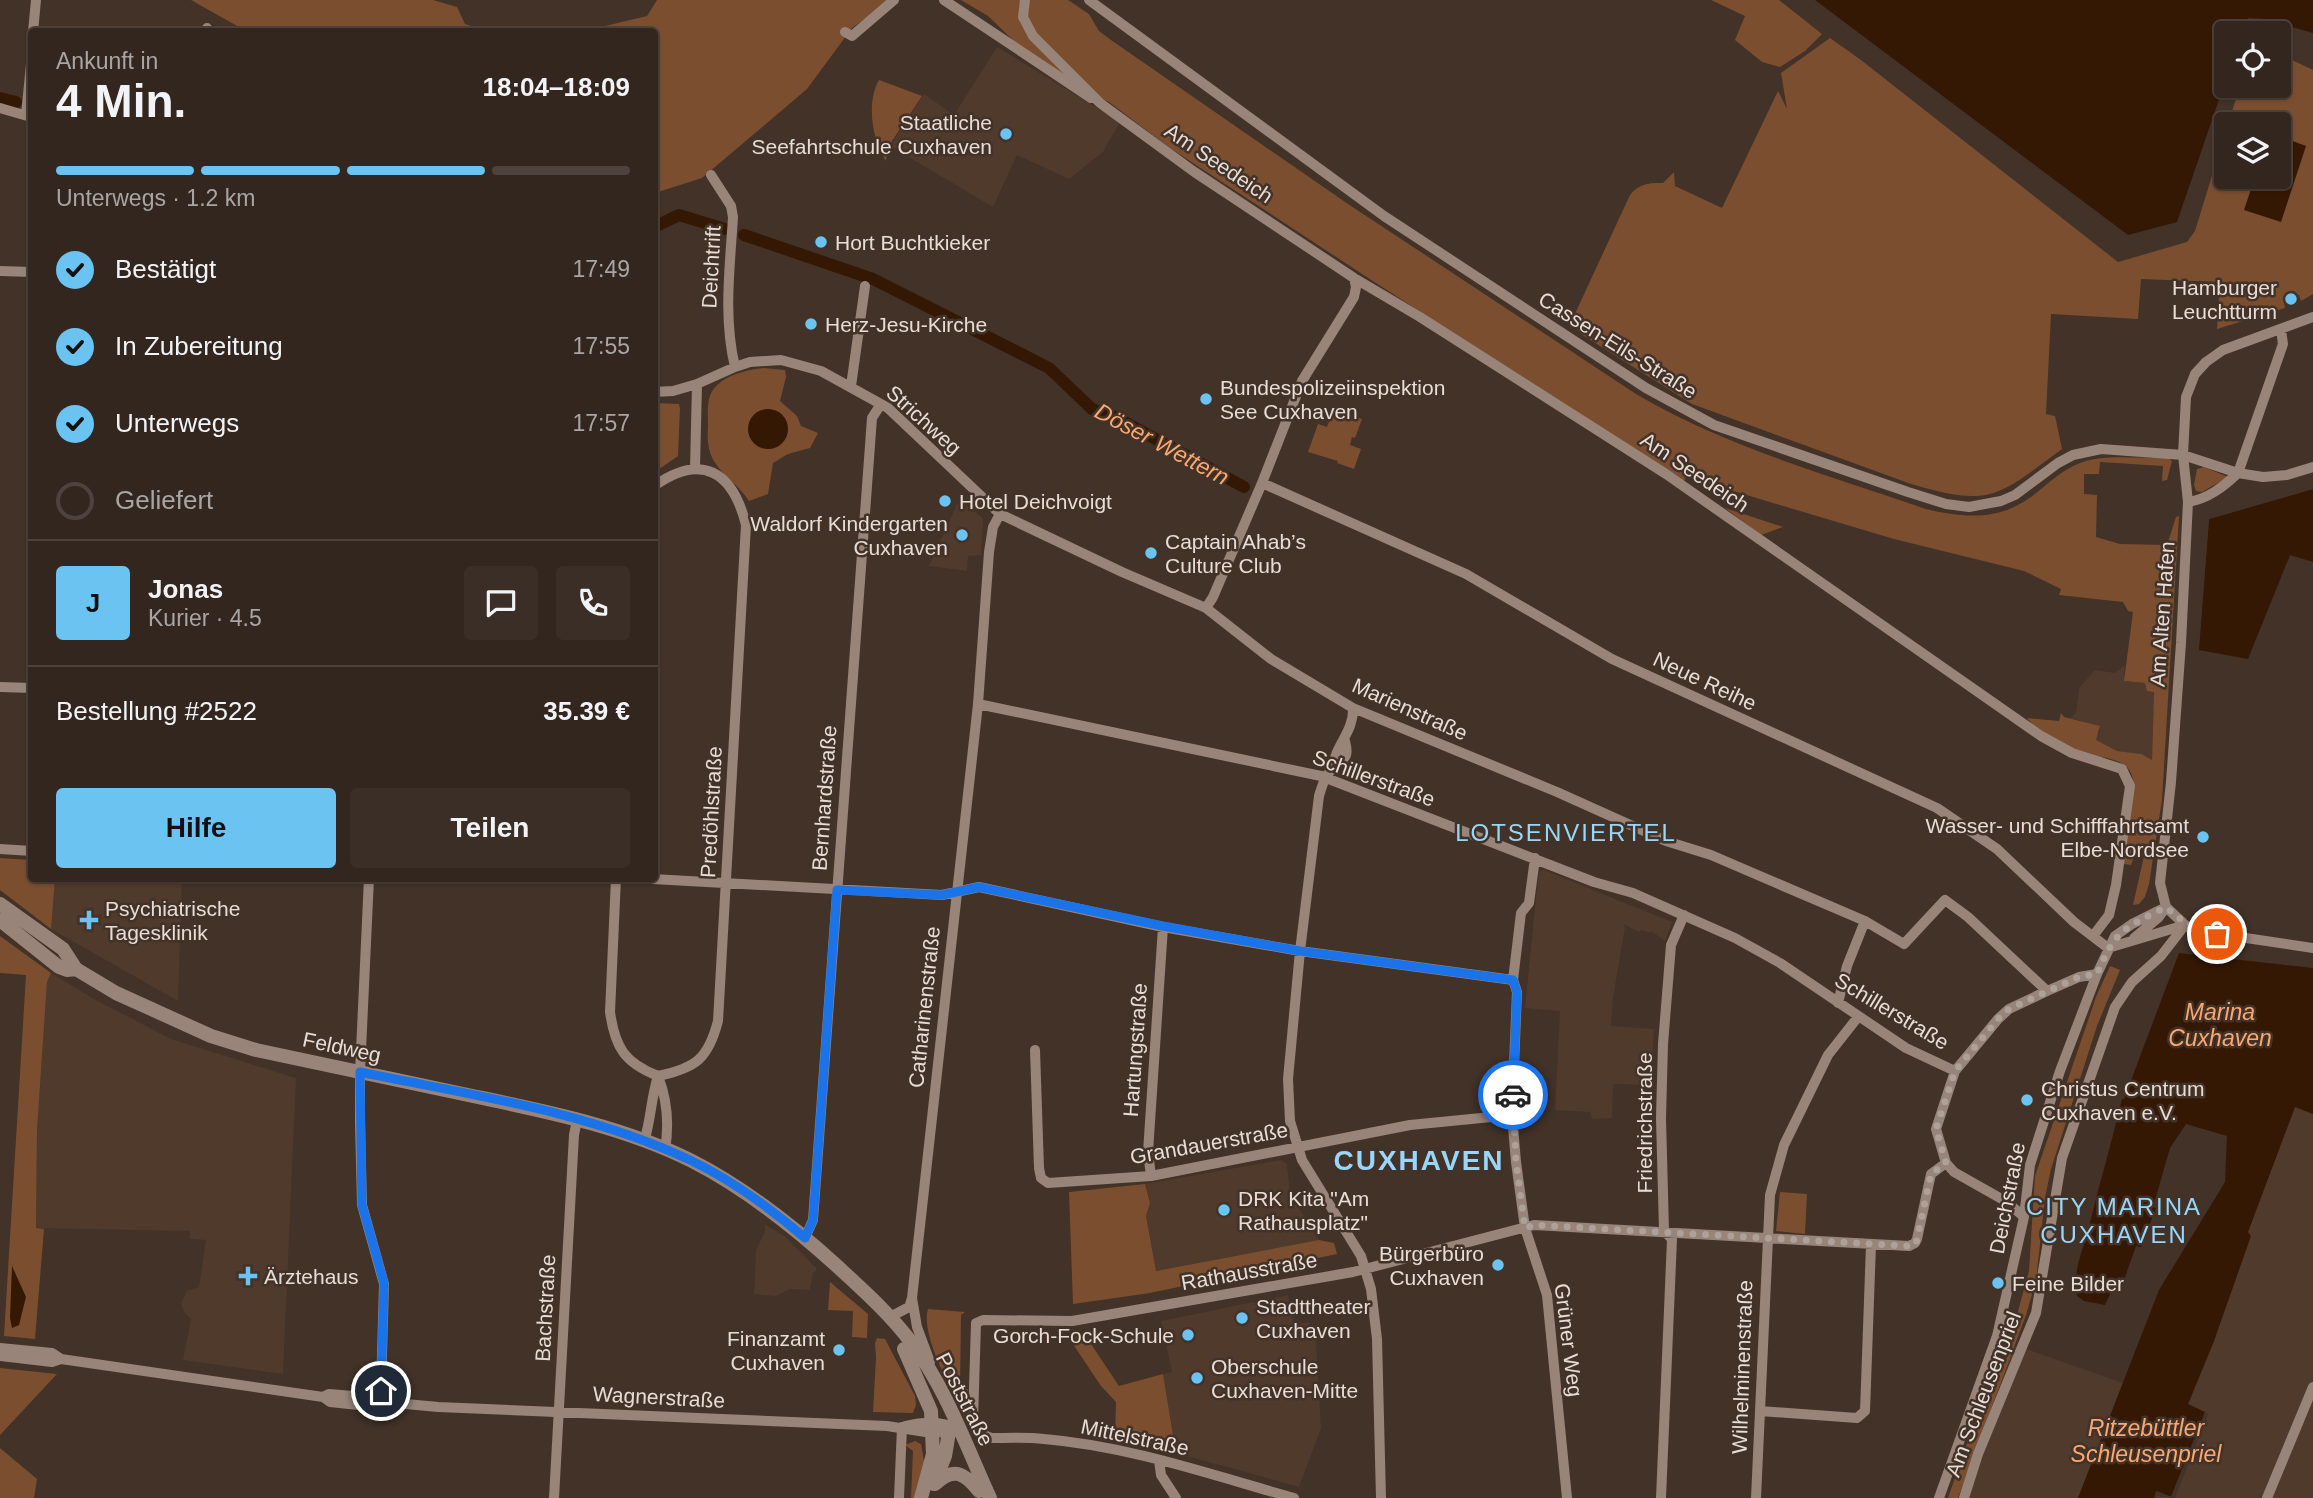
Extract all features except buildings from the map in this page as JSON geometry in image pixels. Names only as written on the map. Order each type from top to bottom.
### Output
[{"type":"street","points":[[33,28],[36,0]]},
{"type":"street","points":[[845,32],[852,36],[894,0]]},
{"type":"street","name":"Am Seedeich","points":[[944,0],[1077,91],[1100,103],[1193,171],[1354,278],[1666,474],[2040,736],[2072,753],[2122,769],[2130,788],[2116,885],[2109,915],[2093,936]]},
{"type":"street","name":"Am Seedeich","points":[[1025,0],[1023,16],[1033,36],[1100,103]]},
{"type":"street","name":"Cassen-Eils-Straße","points":[[1093,3],[1384,216],[1646,388],[1714,425],[1945,504],[1969,507],[2001,501],[2015,495],[2058,463],[2088,451],[2117,449],[2183,455]]},
{"type":"street","points":[[0,108],[28,116]]},
{"type":"street","name":"Deichtrift","points":[[711,175],[731,206],[733,217],[728,303],[729,341],[735,367]]},
{"type":"street","points":[[0,271],[28,272]]},
{"type":"street","points":[[1206,608],[1262,483],[1302,381],[1354,297],[1354,278]]},
{"type":"street","points":[[851,386],[865,286]]},
{"type":"street","name":"Am Alten Hafen","points":[[2166,907],[2161,896],[2160,883],[2171,782],[2188,502],[2183,455],[2186,397],[2195,374],[2222,350],[2313,317]]},
{"type":"street","points":[[2188,502],[2224,487],[2238,474],[2281,353],[2281,330]]},
{"type":"street","name":"Strichweg","points":[[658,392],[673,391],[697,384],[750,362],[781,360],[821,371],[851,386],[897,416],[967,484]]},
{"type":"street","points":[[658,484],[695,468],[697,384]]},
{"type":"street","name":"Bernhardstraße","points":[[805,1238],[813,1220],[872,418],[881,404]]},
{"type":"street","points":[[2183,455],[2238,474],[2263,477],[2287,475],[2313,467]]},
{"type":"street","name":"Predöhlstraße","points":[[658,1076],[690,1068],[702,1057],[713,1041],[718,1021],[746,525],[735,492],[726,482],[706,469],[695,468]]},
{"type":"street","name":"Neue Reihe","points":[[1262,483],[1466,574],[1612,659],[1937,808],[1997,849],[2074,922],[2108,948]]},
{"type":"street","name":"Marienstraße","points":[[967,484],[1000,514],[1122,572],[1206,608],[1271,659],[1353,708],[1557,792],[1666,841],[1711,855],[1865,921],[1904,944],[1945,900],[2047,990]]},
{"type":"street","name":"Catharinenstraße","points":[[936,1381],[917,1327],[912,1298],[978,704],[989,552],[993,527],[1000,514]]},
{"type":"street","points":[[0,687],[28,688]]},
{"type":"street","name":"Schillerstraße","points":[[978,704],[1325,778],[1594,882],[1633,893],[1735,938],[1780,964],[1906,1048],[1955,1071]]},
{"type":"street","points":[[1353,708],[1352,724],[1345,741],[1348,751],[1343,762],[1333,767],[1325,778],[1319,796],[1288,1079],[1290,1121],[1297,1147],[1313,1181],[1361,1256],[1366,1269],[1377,1339],[1381,1498]]},
{"type":"street","points":[[0,849],[28,851]]},
{"type":"street","name":"Grüner Weg","points":[[1535,858],[1529,904],[1521,913],[1513,980],[1517,992],[1512,1115],[1525,1228],[1547,1294],[1567,1498]]},
{"type":"street","points":[[658,880],[942,895],[979,887],[1163,926],[1300,951],[1513,980]]},
{"type":"street","points":[[369,882],[360,1072],[362,1205],[384,1283],[381,1391],[384,1402]]},
{"type":"street","points":[[616,882],[610,1012],[612,1029],[618,1046],[628,1059],[642,1070],[658,1076],[665,1094],[665,1150]]},
{"type":"street","name":"Feldweg","points":[[0,904],[63,949],[76,969],[116,993],[211,1036],[256,1050],[541,1110],[613,1130]]},
{"type":"street","points":[[2129,942],[2158,918],[2166,907],[2185,925],[2199,931],[2313,948]]},
{"type":"street","name":"Deichstraße","points":[[1939,1498],[1997,1336],[2024,1217],[2030,1165],[2060,1071],[2097,974],[2115,936],[2166,907]]},
{"type":"street","name":"Friedrichstraße","points":[[1661,1498],[1672,1239],[1664,1231],[1661,1118],[1663,1044],[1671,945],[1684,915]]},
{"type":"street","name":"Feldweg","points":[[0,920],[59,967],[76,969]]},
{"type":"street","points":[[1838,1003],[1847,966],[1865,921]]},
{"type":"street","points":[[2108,948],[2185,925]]},
{"type":"street","name":"Am Schleusenpriel","points":[[1964,1498],[1978,1454],[2036,1313],[2062,1158],[2115,1007],[2132,982],[2161,956],[2185,925]]},
{"type":"street","name":"Hartungstraße","points":[[1151,1176],[1148,1152],[1163,926]]},
{"type":"street","points":[[2146,937],[2153,941],[2161,956]]},
{"type":"street","points":[[2024,1217],[2007,1202],[1954,1172],[1946,1163],[1936,1129],[1955,1071],[1998,1019],[2009,1009],[2047,990],[2079,977],[2097,974]]},
{"type":"street","name":"Wilhelminenstraße","points":[[1756,1498],[1770,1195],[1784,1145],[1829,1055],[1858,1017]]},
{"type":"street","name":"Grandauerstraße","points":[[1035,1050],[1038,1155],[1041,1178],[1048,1184],[1151,1176],[1433,1122],[1512,1115]]},
{"type":"street","points":[[644,1142],[651,1120],[658,1076]]},
{"type":"street","name":"Bachstraße","points":[[554,1498],[577,1120]]},
{"type":"street","name":"Poststraße","points":[[613,1130],[665,1150],[718,1175],[805,1238],[911,1342],[936,1381],[944,1428]]},
{"type":"street","name":"Rathausstraße","points":[[973,1421],[976,1322],[983,1320],[1072,1321],[1366,1269],[1534,1225],[1909,1246],[1916,1244],[1931,1174],[1946,1163]]},
{"type":"street","points":[[1760,1411],[1857,1418],[1866,1411],[1871,1245]]},
{"type":"street","points":[[892,1321],[909,1307],[912,1298]]},
{"type":"street","name":"Poststraße","points":[[892,1321],[904,1349],[927,1383],[944,1428],[984,1496]]},
{"type":"street","name":"Wagnerstraße","points":[[0,1348],[52,1353],[61,1359],[323,1397],[329,1394],[377,1398],[384,1402],[944,1428]]},
{"type":"street","name":"Wagnerstraße","points":[[0,1356],[52,1362],[61,1359]]},
{"type":"street","points":[[2267,1498],[2313,1387]]},
{"type":"street","name":"Mittelstraße","points":[[973,1421],[978,1430],[991,1438],[1044,1438],[1091,1445],[1158,1460],[1294,1498]]},
{"type":"street","points":[[899,1498],[902,1427]]},
{"type":"street","points":[[931,1491],[945,1456],[944,1428]]},
{"type":"street","points":[[921,1498],[933,1454],[944,1428]]},
{"type":"street","points":[[1158,1460],[1161,1475],[1176,1498]]},
{"type":"street","points":[[931,1491],[943,1476],[953,1473],[964,1475],[984,1496]]},
{"type":"shaded area","points":[[191,0],[433,0],[457,7],[465,24],[478,28],[241,28]]},
{"type":"shaded area","points":[[657,0],[891,0],[852,28],[807,89],[702,178],[658,192],[658,28],[597,28],[647,16]]},
{"type":"shaded area","points":[[961,0],[1068,0],[1089,14],[1099,31],[1111,40],[1348,204],[1636,394],[1670,413],[1741,445],[1926,509],[1967,515],[1993,514],[2019,505],[2060,474],[2080,463],[2112,457],[2167,457],[2172,461],[2167,480],[2162,481],[2163,466],[2100,462],[2099,474],[2084,474],[2084,494],[2097,495],[2096,537],[2120,544],[2167,545],[2176,517],[2179,516],[2162,800],[2145,897],[2139,904],[2133,905],[2144,856],[2135,854],[2131,865],[2124,864],[2133,780],[2129,770],[2118,762],[2051,738],[2027,718],[2059,721],[2061,713],[2064,717],[2100,726],[2096,740],[2117,751],[2141,754],[2152,760],[2154,692],[2147,691],[2145,683],[2124,681],[2133,612],[2128,611],[2123,602],[2059,595],[2061,589],[2024,571],[1894,539],[1687,475],[1684,481],[1170,148],[1109,102],[1074,87],[1015,42],[988,16]]},
{"type":"shaded area","points":[[1711,0],[1779,0],[1822,34],[1805,51],[1780,67],[1762,62],[1735,40],[1745,16]]},
{"type":"shaded area","points":[[1830,38],[2118,262],[2187,242],[2195,231],[2214,169],[2214,189],[2291,189],[2291,112],[2232,112],[2236,98],[2291,98],[2291,60],[2313,70],[2313,294],[2301,301],[2299,295],[2289,295],[2284,303],[2285,308],[2217,329],[2220,282],[2141,279],[2138,319],[2051,314],[2046,414],[2055,416],[2062,449],[2007,487],[1977,496],[1959,495],[1911,484],[1692,404],[1581,334],[1572,324],[1573,318],[1630,195],[1637,188],[1645,184],[1663,183],[1674,172],[1675,186],[1722,208],[1778,91],[1787,109],[1781,73]]},
{"type":"shaded area","name":"Staatliche Seefahrtschule Cuxhaven","points":[[997,47],[1120,122],[1103,152],[1069,179],[1017,155],[993,207],[890,146],[924,94],[954,115]]},
{"type":"shaded area","points":[[879,80],[922,96],[888,147],[886,161],[877,143],[872,121],[873,99]]},
{"type":"shaded area","points":[[763,368],[785,370],[786,377],[780,401],[797,416],[801,426],[818,433],[810,448],[788,454],[773,463],[768,494],[749,501],[711,456],[708,442],[708,406],[712,391],[724,380],[739,373]]},
{"type":"shaded area","points":[[658,403],[679,404],[678,456],[658,470]]},
{"type":"shaded area","points":[[1334,409],[1339,411],[1338,414],[1362,419],[1350,445],[1361,449],[1354,469],[1308,452],[1318,424],[1327,427]]},
{"type":"shaded area","points":[[2204,467],[2228,477],[2202,492],[2196,491],[2194,485],[2197,469]]},
{"type":"shaded area","name":"Waldorf Kindergarten Cuxhaven","points":[[959,500],[983,518],[981,555],[968,556],[967,571],[929,566]]},
{"type":"shaded area","points":[[1725,508],[1783,527],[1761,535]]},
{"type":"shaded area","points":[[2125,665],[2124,681],[2145,683],[2154,691],[2152,761],[2140,754],[2116,751],[2095,740],[2100,731],[2099,726],[2070,718],[2076,713],[2079,688],[2095,670],[2115,673]]},
{"type":"shaded area","points":[[0,858],[28,860],[28,882],[55,882],[51,929],[0,890]]},
{"type":"shaded area","points":[[1544,870],[1672,922],[1665,941],[1651,931],[1639,932],[1624,924],[1611,1026],[1654,1029],[1651,1085],[1613,1084],[1612,1118],[1592,1119],[1590,1112],[1555,1110],[1560,1011],[1525,1008],[1539,872]]},
{"type":"shaded area","points":[[55,882],[182,882],[178,1001],[51,929]]},
{"type":"shaded area","points":[[0,936],[51,973],[47,982],[37,1130],[36,1228],[44,1229],[35,1339],[4,1336],[26,975],[0,973]]},
{"type":"shaded area","points":[[2110,966],[2120,970],[2097,1026],[2051,1169],[2036,1281],[2026,1315],[1958,1498],[1948,1498],[1974,1424],[2014,1326],[2029,1271],[2035,1176],[2096,997]]},
{"type":"shaded area","points":[[51,973],[171,1039],[296,1078],[283,1374],[183,1360],[191,1319],[184,1312],[181,1303],[187,1291],[199,1287],[206,1240],[190,1239],[190,1231],[36,1228],[37,1130],[47,982]]},
{"type":"shaded area","points":[[2295,1107],[2313,1114],[2313,1498],[2154,1498],[2204,1412],[2188,1405],[2214,1341],[2248,1232]]},
{"type":"shaded area","name":"DRK Kita \"Am Rathausplatz\"","points":[[1281,1160],[1287,1164],[1290,1194],[1319,1240],[1156,1271],[1146,1216],[1150,1203],[1145,1184]]},
{"type":"shaded area","points":[[1145,1184],[1150,1203],[1146,1216],[1156,1271],[1319,1240],[1334,1243],[1337,1254],[1150,1293],[1073,1304],[1069,1192]]},
{"type":"shaded area","points":[[1780,1192],[1807,1194],[1805,1234],[1776,1231]]},
{"type":"shaded area","points":[[765,1224],[787,1238],[817,1269],[813,1273],[810,1290],[790,1289],[776,1296],[754,1294],[756,1250],[765,1232]]},
{"type":"shaded area","points":[[830,1282],[868,1314],[867,1338],[852,1337],[853,1311],[828,1310]]},
{"type":"shaded area","points":[[1288,1295],[1294,1325],[1309,1322],[1310,1327],[1315,1327],[1321,1428],[1299,1487],[1176,1453],[1163,1374],[1172,1372],[1161,1321]]},
{"type":"shaded area","points":[[928,1309],[965,1312],[961,1315],[960,1388],[968,1389],[967,1419],[933,1350],[927,1321]]},
{"type":"shaded area","points":[[1085,1335],[1119,1386],[1163,1374],[1176,1453],[1115,1437],[1116,1402],[1101,1386],[1069,1338]]},
{"type":"shaded area","points":[[877,1338],[885,1339],[915,1396],[913,1413],[873,1412]]},
{"type":"shaded area","points":[[2014,1347],[2123,1383],[2078,1498],[1958,1498]]},
{"type":"shaded area","points":[[0,1368],[57,1374],[0,1435]]},
{"type":"shaded area","points":[[915,1441],[921,1444],[924,1461],[929,1462],[918,1498],[911,1498],[913,1451],[905,1445]]},
{"type":"shaded area","points":[[0,1448],[37,1479],[34,1498],[0,1498]]},
{"type":"water","points":[[1815,0],[2313,0],[2313,33],[2291,27],[2291,21],[2248,18],[2247,21],[2214,21],[2214,98],[2219,98],[2177,222],[2128,235]]},
{"type":"water","points":[[2291,140],[2306,146],[2281,222],[2244,210],[2251,189],[2291,189]]},
{"type":"water","points":[[768,409],[776,410],[782,415],[787,421],[787,437],[782,443],[776,448],[768,449],[760,448],[754,443],[749,437],[748,429],[749,421],[754,415],[760,410]]},
{"type":"water","points":[[2313,489],[2313,562],[2290,555],[2248,659],[2199,650],[2209,519]]},
{"type":"water","points":[[2179,953],[2313,968],[2313,1114],[2295,1107],[2248,1232],[2251,1236],[2214,1341],[2188,1404],[2205,1412],[2171,1497],[2157,1491],[2154,1498],[2078,1498],[2159,1290],[2225,1182],[2227,1136],[2186,1124],[2170,1148],[2153,1207],[2156,1208],[2141,1247],[2136,1246],[2122,1286],[2115,1284],[2105,1305],[2084,1301],[2077,1296],[2079,1261],[2122,1099]]},
{"type":"water","points":[[12,1266],[26,1297],[19,1325],[12,1328],[10,1318]]},
{"type":"pier","points":[[2313,486],[2313,489],[2209,519],[2199,644],[2196,644],[2206,517]]},
{"type":"pier","points":[[2205,1412],[2208,1414],[2175,1498],[2154,1498],[2156,1491],[2171,1497]]},
{"type":"waterway","name":"Döser Wettern","points":[[0,98],[16,102]]},
{"type":"waterway","name":"Döser Wettern","points":[[658,225],[679,215],[725,229]]},
{"type":"waterway","name":"Döser Wettern","points":[[744,235],[873,279],[1049,368],[1092,409],[1117,418],[1244,487]]},
{"type":"way so far","points":[[1513,1095],[1516,1162],[1525,1228],[1534,1225],[1909,1246],[1916,1244],[1931,1174],[1946,1163],[1936,1129],[1955,1071],[1998,1019],[2009,1009],[2047,990],[2079,977],[2097,974],[2115,936],[2166,907],[2185,925],[2217,934]]},
{"type":"place","name":"Staatliche Seefahrtschule Cuxhaven","points":[[1006,134]]},
{"type":"place","name":"Hort Buchtkieker","points":[[821,242]]},
{"type":"place","name":"Hamburger Leuchtturm","points":[[2291,299]]},
{"type":"place","name":"Herz-Jesu-Kirche","points":[[811,324]]},
{"type":"place","name":"Bundespolizeiinspektion See Cuxhaven","points":[[1206,399]]},
{"type":"place","name":"Hotel Deichvoigt","points":[[945,501]]},
{"type":"place","name":"Waldorf Kindergarten Cuxhaven","points":[[962,535]]},
{"type":"place","name":"Captain Ahab’s Culture Club","points":[[1151,553]]},
{"type":"place","name":"Wasser- und Schifffahrtsamt Elbe-Nordsee","points":[[2203,837]]},
{"type":"place","name":"Psychiatrische Tagesklinik","points":[[89,920]]},
{"type":"place","name":"Christus Centrum Cuxhaven e.V.","points":[[2027,1100]]},
{"type":"place","name":"DRK Kita \"Am Rathausplatz\"","points":[[1224,1210]]},
{"type":"place","name":"Bürgerbüro Cuxhaven","points":[[1498,1265]]},
{"type":"place","name":"Ärztehaus","points":[[248,1276]]},
{"type":"place","name":"Feine Bilder","points":[[1998,1283]]},
{"type":"place","name":"Stadttheater Cuxhaven","points":[[1242,1318]]},
{"type":"place","name":"Gorch-Fock-Schule","points":[[1188,1335]]},
{"type":"place","name":"Finanzamt Cuxhaven","points":[[839,1350]]},
{"type":"place","name":"Oberschule Cuxhaven-Mitte","points":[[1197,1378]]},
{"type":"district","name":"LOTSENVIERTEL","points":[[1566,832]]},
{"type":"district","name":"CUXHAVEN","points":[[1419,1160]]},
{"type":"district","name":"CITY MARINA CUXHAVEN","points":[[2114,1220]]},
{"type":"route","points":[[381,1391],[384,1283],[362,1205],[360,1072],[541,1110],[613,1130],[689,1160],[718,1175],[805,1238],[813,1220],[837,890],[942,895],[979,887],[1163,926],[1300,951],[1513,980],[1517,992],[1513,1095]]},
{"type":"water label","name":"Marina Cuxhaven","points":[[2220,1025]]},
{"type":"water label","name":"Ritzebüttler Schleusenpriel","points":[[2146,1441]]}]
